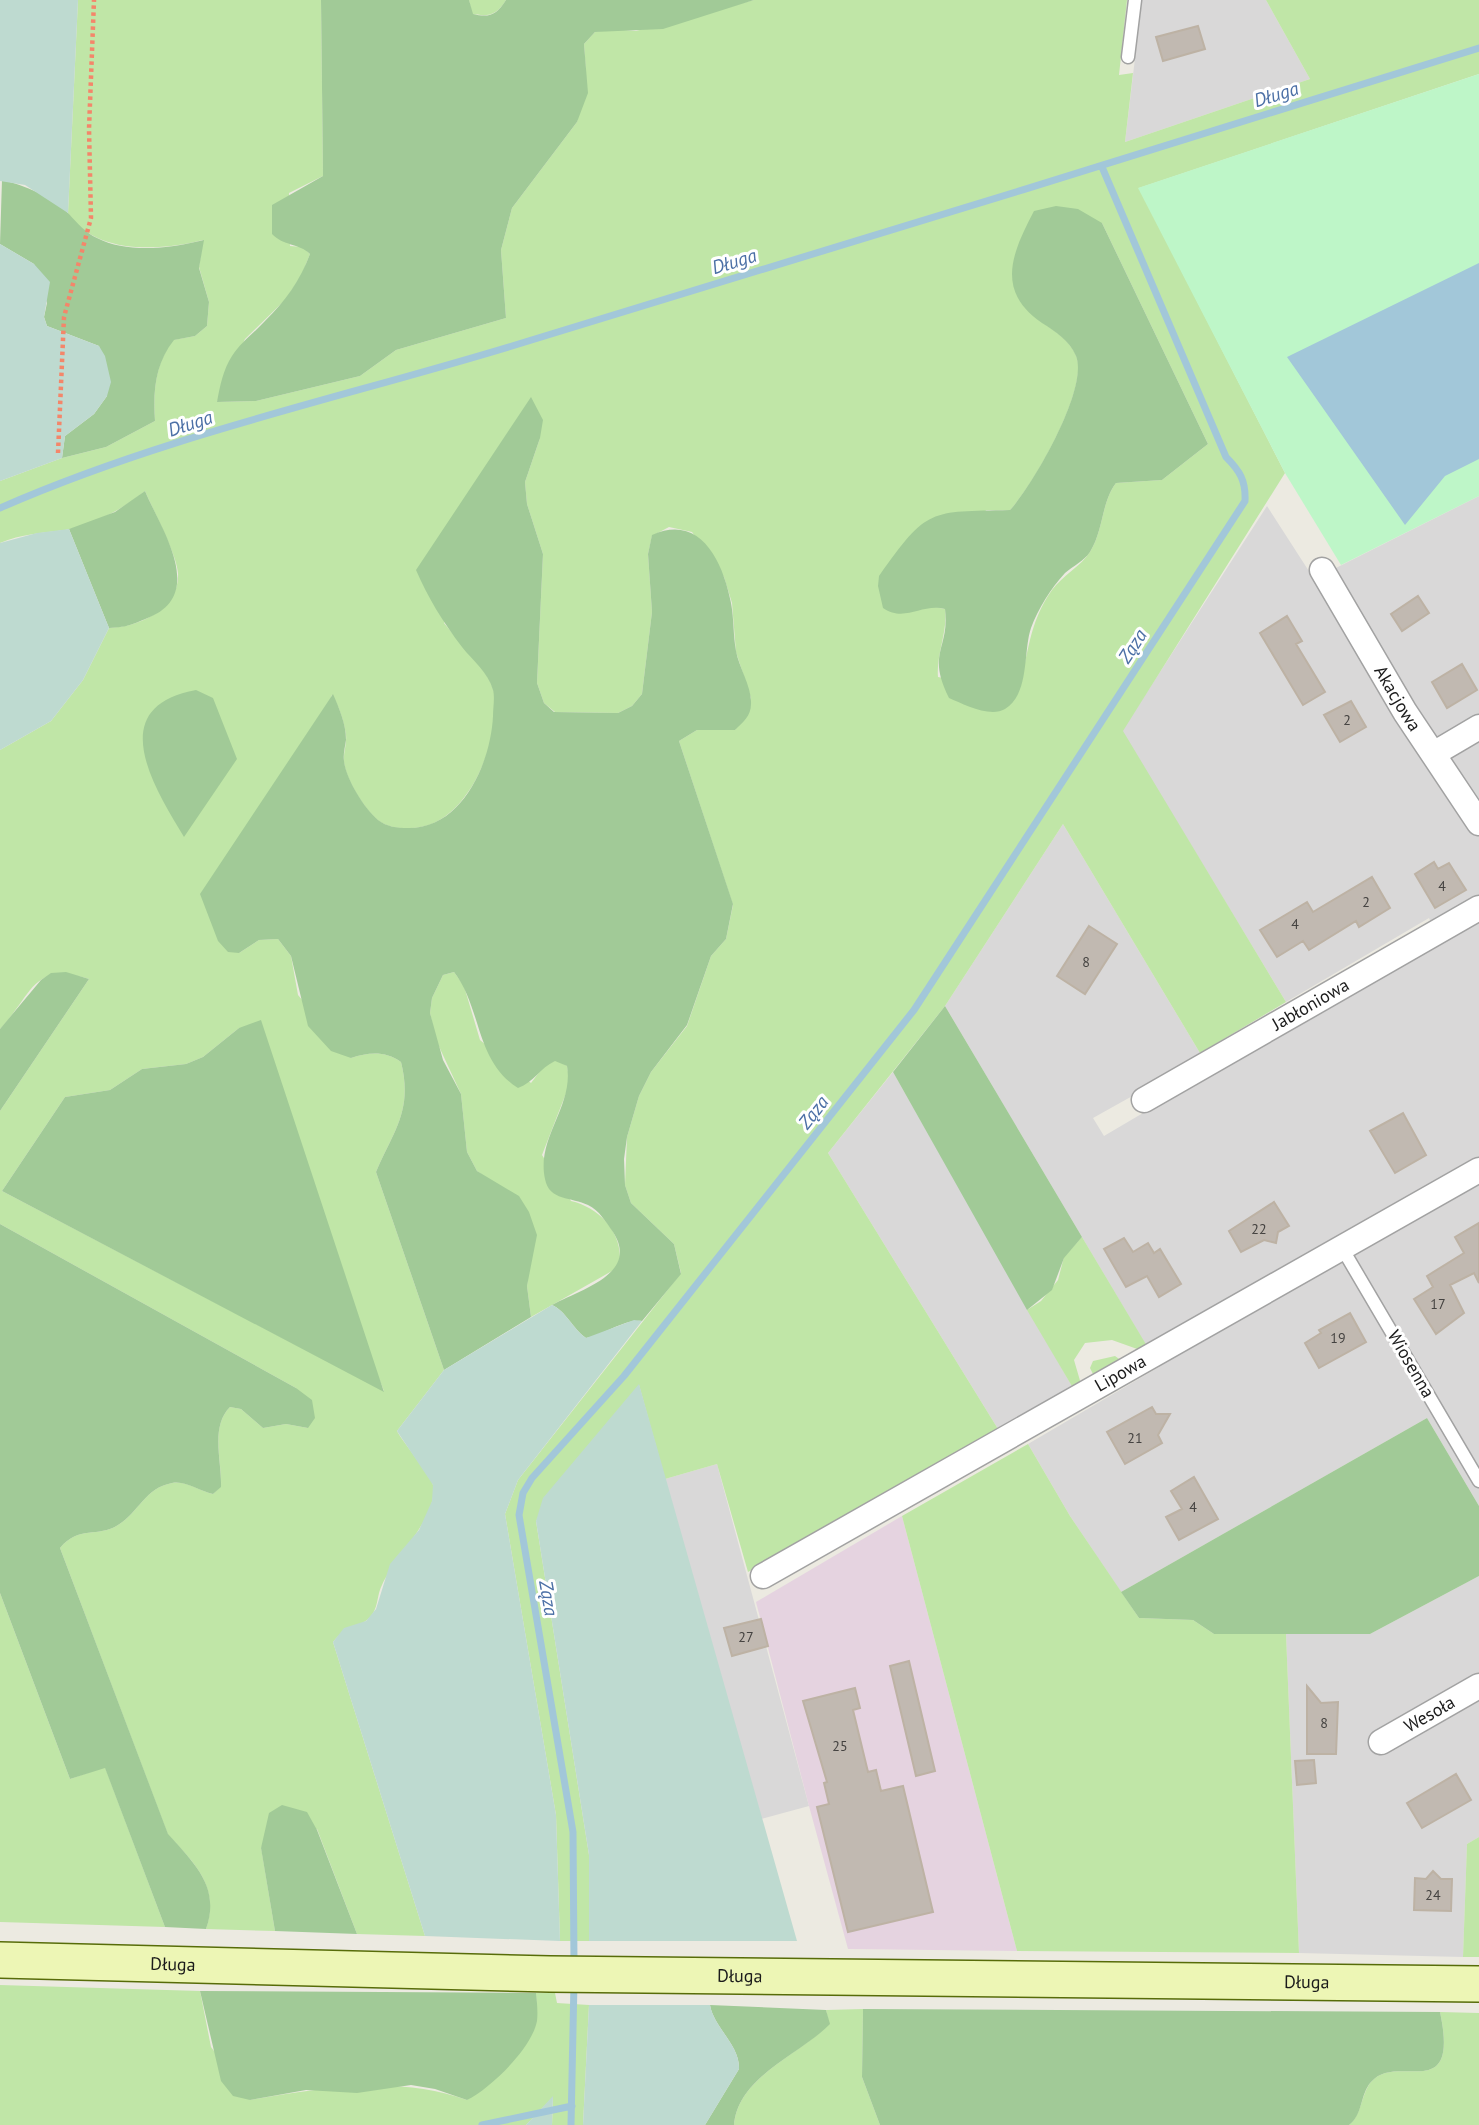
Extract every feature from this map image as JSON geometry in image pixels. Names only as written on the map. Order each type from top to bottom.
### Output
[{"type":"street","name":"Akacjowa","points":[[1322,570],[1405,712],[1435,753],[1479,824]]},
{"type":"street","points":[[1435,753],[1479,727]]},
{"type":"street","name":"Jabłoniowa","points":[[1144,1100],[1479,908]]},
{"type":"street","name":"Lipowa","points":[[763,1576],[1479,1170]]},
{"type":"street","name":"Wesoła","points":[[1381,1742],[1479,1686]]},
{"type":"street","name":"Długa","points":[[0,1960],[550,1975],[1479,1984]]},
{"type":"lane","points":[[1128,57],[1135,0]]},
{"type":"lane","name":"Wiosenna","points":[[1342,1248],[1479,1481]]},
{"type":"path","points":[[58,453],[64,317],[91,218],[89,129],[94,0]]},
{"type":"shaded area","points":[[0,0],[78,0],[68,213],[25,185],[0,181]]},
{"type":"shaded area","points":[[1142,0],[1266,0],[1310,79],[1125,142]]},
{"type":"shaded area","points":[[0,244],[34,264],[50,282],[44,317],[47,326],[99,346],[105,356],[111,382],[107,396],[94,414],[65,436],[62,458],[0,481]]},
{"type":"shaded area","points":[[1479,263],[1479,459],[1445,476],[1405,525],[1287,357]]},
{"type":"shaded area","points":[[1479,496],[1479,900],[1433,927],[1429,918],[1286,1002],[1122,731],[1267,506],[1314,579]]},
{"type":"shaded area","points":[[69,529],[109,628],[83,680],[51,721],[0,750],[0,543],[37,533]]},
{"type":"shaded area","points":[[1063,824],[1200,1053],[1186,1066],[1093,1118],[1104,1136],[1479,915],[1479,1506],[1427,1418],[1121,1592],[1070,1516],[1028,1444],[1159,1367],[945,1006]]},
{"type":"shaded area","points":[[893,1072],[1073,1388],[998,1429],[828,1153]]},
{"type":"shaded area","points":[[552,1305],[586,1338],[634,1320],[642,1321],[518,1480],[505,1514],[556,1815],[560,1941],[425,1936],[333,1642],[344,1628],[366,1621],[376,1609],[390,1564],[419,1530],[432,1501],[433,1485],[397,1431],[444,1370]]},
{"type":"shaded area","points":[[639,1384],[797,1941],[589,1941],[589,1855],[536,1521],[543,1498]]},
{"type":"shaded area","points":[[717,1464],[809,1806],[761,1819],[665,1479]]},
{"type":"shaded area","points":[[902,1516],[1017,1951],[848,1949],[809,1806],[756,1602]]},
{"type":"shaded area","points":[[1479,1576],[1479,1837],[1467,1844],[1463,1957],[1299,1953],[1286,1634],[1370,1634]]},
{"type":"shaded area","points":[[589,2005],[710,2005],[716,2021],[735,2052],[739,2069],[705,2125],[583,2125]]},
{"type":"shaded area","points":[[553,2096],[552,2125],[526,2125]]},
{"type":"green space","points":[[78,0],[321,0],[323,176],[289,193],[290,246],[303,247],[310,254],[302,274],[287,298],[245,339],[217,402],[256,401],[360,376],[396,350],[506,318],[501,250],[512,208],[577,122],[586,72],[584,44],[595,32],[611,29],[636,31],[754,0],[1127,0],[1119,75],[1133,73],[1125,142],[1310,79],[1266,0],[1479,0],[1479,74],[1139,188],[1285,473],[1123,731],[1286,1002],[1200,1053],[1063,824],[945,1006],[828,1153],[998,1429],[748,1572],[717,1464],[665,1479],[639,1385],[536,1521],[589,1855],[589,1941],[560,1941],[556,1815],[505,1514],[518,1480],[681,1273],[674,1244],[631,1203],[625,1185],[627,1137],[639,1096],[651,1072],[687,1026],[711,956],[726,939],[733,905],[679,741],[697,730],[735,730],[751,698],[736,652],[732,603],[724,577],[692,532],[669,527],[652,536],[648,554],[652,612],[642,694],[632,706],[618,713],[555,712],[544,703],[537,683],[543,554],[527,504],[525,482],[540,438],[444,623],[480,665],[494,692],[495,712],[486,756],[464,798],[448,814],[430,824],[398,828],[379,821],[362,802],[348,777],[344,762],[345,730],[332,695],[239,953],[259,940],[278,939],[291,956],[298,995],[351,1058],[377,1054],[401,1062],[405,1094],[403,1107],[376,1172],[444,1370],[397,1431],[431,1480],[433,1497],[423,1523],[382,1585],[372,1615],[333,1642],[425,1936],[357,1934],[317,1829],[261,1847],[275,1931],[206,1929],[210,1901],[207,1888],[196,1866],[168,1835],[60,1548],[81,1534],[103,1531],[118,1525],[149,1495],[163,1486],[177,1482],[213,1494],[221,1486],[218,1445],[220,1424],[230,1407],[241,1409],[263,1428],[286,1424],[308,1428],[296,1388],[0,1224],[0,1111],[89,979],[56,974],[44,978],[28,993],[0,1029],[0,750],[51,721],[83,680],[109,628],[133,624],[155,614],[172,597],[177,586],[178,573],[169,544],[145,491],[118,510],[87,524],[0,543],[0,481],[62,458],[106,447],[155,421],[155,389],[162,359],[173,340],[195,336],[207,326],[209,302],[199,267],[203,240],[149,247],[111,243],[80,227],[68,213]],"holes":[[[1102,223],[1208,444],[1162,480],[1116,483],[1090,552],[1056,585],[1038,615],[1018,692],[938,677],[945,609],[930,606],[986,510],[1010,510],[1020,498],[1044,460],[1067,414],[1078,373],[1077,358],[1066,341],[1039,320]],[[239,1028],[384,1391],[2,1191],[65,1097],[110,1090],[142,1069],[186,1064],[203,1057]]]},
{"type":"green space","points":[[321,0],[469,0],[473,14],[484,16],[496,12],[506,0],[754,0],[663,29],[595,32],[584,44],[588,93],[577,122],[512,208],[501,250],[506,318],[396,350],[360,376],[256,401],[217,402],[224,372],[232,356],[285,298],[297,282],[310,254],[272,234],[272,205],[323,176]]},
{"type":"green space","points":[[469,0],[506,0],[496,12],[483,15],[472,14]]},
{"type":"green space","points":[[1479,74],[1479,496],[1341,565],[1285,473],[1138,188]]},
{"type":"green space","points":[[2,180],[47,197],[82,228],[109,243],[150,248],[204,240],[199,268],[209,302],[207,326],[195,336],[174,340],[168,349],[157,378],[155,421],[106,447],[62,458],[65,436],[94,414],[107,396],[99,346],[47,326],[44,317],[47,303],[34,264],[0,244]]},
{"type":"green space","points":[[1056,206],[1078,209],[1102,223],[1208,444],[1162,480],[1116,483],[1090,552],[1060,579],[1045,599],[1034,621],[1022,683],[1013,702],[999,711],[984,711],[949,698],[942,683],[939,660],[945,633],[945,609],[929,608],[899,614],[883,608],[878,586],[879,576],[909,537],[932,518],[962,511],[1010,510],[1032,480],[1056,436],[1074,390],[1078,371],[1076,356],[1062,337],[1027,311],[1013,285],[1012,271],[1019,242],[1034,211]]},
{"type":"green space","points":[[531,397],[543,420],[540,438],[525,482],[527,504],[543,554],[537,683],[544,703],[554,712],[618,713],[632,706],[642,694],[652,612],[648,554],[652,535],[669,530],[683,530],[706,545],[722,572],[731,603],[736,651],[750,691],[751,708],[746,719],[735,730],[697,730],[679,741],[733,904],[726,939],[711,956],[687,1025],[651,1072],[639,1096],[627,1137],[624,1159],[625,1185],[631,1203],[674,1244],[681,1274],[642,1321],[628,1322],[586,1338],[552,1305],[604,1278],[619,1259],[619,1247],[613,1232],[599,1213],[582,1202],[556,1195],[547,1186],[545,1179],[546,1150],[565,1095],[567,1066],[555,1061],[518,1088],[504,1077],[494,1064],[470,1002],[454,972],[443,975],[432,998],[430,1013],[443,1060],[461,1094],[467,1152],[477,1171],[519,1196],[529,1212],[537,1235],[527,1286],[531,1317],[444,1370],[376,1172],[403,1107],[405,1094],[401,1062],[383,1054],[351,1058],[331,1051],[308,1026],[291,956],[278,939],[259,940],[239,953],[228,952],[218,941],[200,894],[333,694],[345,728],[345,768],[362,801],[378,820],[400,828],[427,825],[444,817],[459,805],[470,789],[487,753],[494,703],[493,690],[484,672],[442,619],[416,570]]},
{"type":"green space","points":[[145,491],[174,559],[177,577],[175,593],[167,606],[150,617],[126,626],[109,628],[69,529],[115,512]]},
{"type":"green space","points":[[196,690],[213,698],[237,759],[184,837],[150,773],[144,751],[143,731],[151,713],[168,699]]},
{"type":"green space","points":[[66,972],[89,979],[0,1111],[0,1029],[41,980],[51,973]]},
{"type":"green space","points":[[454,972],[464,986],[480,1040],[531,1083],[544,1066],[556,1060],[567,1066],[570,1083],[542,1155],[571,1201],[601,1217],[618,1244],[619,1267],[531,1317],[527,1286],[529,1268],[491,1181],[477,1171],[467,1152],[461,1094],[436,1040],[430,1013],[432,998],[443,975]]},
{"type":"green space","points":[[945,1006],[1082,1237],[1064,1258],[1052,1290],[1027,1310],[893,1072]]},
{"type":"green space","points":[[261,1020],[384,1392],[2,1191],[65,1097],[110,1090],[142,1069],[186,1064],[203,1057],[239,1028]]},
{"type":"green space","points":[[0,1224],[296,1388],[312,1400],[315,1418],[308,1428],[286,1424],[263,1428],[241,1409],[230,1407],[220,1424],[218,1445],[221,1487],[213,1494],[177,1482],[163,1486],[149,1495],[118,1525],[103,1531],[81,1534],[60,1548],[168,1834],[195,1866],[207,1888],[210,1914],[206,1929],[165,1927],[105,1768],[70,1779],[0,1593]]},
{"type":"green space","points":[[1082,1237],[1147,1346],[1140,1350],[1112,1340],[1085,1343],[1074,1360],[1081,1384],[1073,1388],[1027,1310],[1041,1301],[1058,1280],[1064,1257]]},
{"type":"green space","points":[[1115,1356],[1122,1361],[1095,1378],[1090,1368],[1093,1361]]},
{"type":"green space","points":[[1427,1418],[1479,1506],[1479,1576],[1370,1634],[1214,1634],[1193,1620],[1139,1618],[1121,1592]]},
{"type":"green space","points":[[1028,1444],[1070,1516],[1139,1618],[1193,1620],[1214,1634],[1286,1634],[1299,1953],[1017,1951],[902,1516]]},
{"type":"green space","points":[[0,1593],[70,1779],[105,1767],[165,1927],[0,1922]]},
{"type":"green space","points":[[282,1805],[307,1812],[317,1830],[357,1934],[275,1931],[261,1848],[269,1813]]},
{"type":"green space","points":[[1479,1837],[1479,1957],[1463,1957],[1467,1844]]},
{"type":"green space","points":[[0,1985],[200,1991],[211,2047],[250,2100],[332,2088],[387,2086],[441,2092],[467,2100],[537,2012],[536,1993],[555,1993],[557,2003],[589,2005],[583,2125],[552,2125],[553,2097],[526,2125],[0,2125]]},
{"type":"green space","points":[[200,1991],[536,1993],[537,2021],[534,2032],[519,2055],[487,2086],[467,2100],[435,2089],[411,2085],[357,2093],[306,2090],[250,2100],[233,2096],[221,2081]]},
{"type":"green space","points":[[710,2005],[826,2010],[830,2024],[758,2080],[746,2093],[738,2108],[734,2125],[705,2125],[739,2069],[735,2052],[716,2021]]},
{"type":"green space","points":[[863,2009],[862,2077],[880,2125],[734,2125],[738,2108],[746,2093],[758,2080],[829,2024],[826,2010]]},
{"type":"green space","points":[[863,2009],[1440,2012],[1444,2041],[1441,2059],[1434,2068],[1382,2074],[1371,2082],[1357,2116],[1349,2125],[880,2125],[862,2077]]},
{"type":"green space","points":[[1440,2012],[1479,2013],[1479,2125],[1349,2125],[1357,2116],[1371,2082],[1382,2074],[1434,2068],[1441,2059],[1444,2041]]},
{"type":"building","points":[[1198,26],[1205,49],[1163,61],[1156,37]]},
{"type":"building","points":[[1418,596],[1429,613],[1402,631],[1391,614]]},
{"type":"building","points":[[1287,616],[1302,641],[1296,644],[1325,692],[1303,705],[1260,633]]},
{"type":"building","points":[[1462,664],[1477,690],[1447,708],[1432,682]]},
{"type":"building","points":[[1351,701],[1366,727],[1340,742],[1324,715]]},
{"type":"building","points":[[1434,862],[1438,869],[1449,863],[1466,890],[1435,908],[1415,874]]},
{"type":"building","points":[[1372,877],[1390,908],[1359,927],[1356,921],[1309,950],[1303,941],[1277,957],[1260,930],[1307,902],[1313,912]]},
{"type":"building","points":[[1089,926],[1117,944],[1085,994],[1057,976]]},
{"type":"building","points":[[1403,1113],[1426,1155],[1395,1173],[1370,1131]]},
{"type":"building","points":[[1274,1202],[1289,1226],[1278,1232],[1276,1243],[1264,1240],[1241,1252],[1229,1231]]},
{"type":"building","points":[[1479,1223],[1479,1283],[1474,1273],[1450,1285],[1464,1313],[1436,1334],[1414,1299],[1433,1287],[1427,1276],[1464,1253],[1455,1237]]},
{"type":"building","points":[[1124,1238],[1133,1252],[1148,1243],[1154,1253],[1160,1249],[1181,1284],[1159,1297],[1147,1276],[1126,1287],[1104,1249]]},
{"type":"building","points":[[1350,1313],[1366,1342],[1319,1368],[1305,1343],[1321,1333],[1319,1330]]},
{"type":"building","points":[[1152,1407],[1156,1414],[1170,1414],[1158,1435],[1162,1443],[1125,1464],[1107,1432]]},
{"type":"building","points":[[1194,1477],[1218,1519],[1179,1540],[1166,1517],[1182,1509],[1171,1491]]},
{"type":"building","points":[[761,1619],[768,1646],[732,1656],[724,1628]]},
{"type":"building","points":[[909,1661],[935,1771],[916,1776],[890,1666]]},
{"type":"building","points":[[1307,1686],[1321,1703],[1338,1702],[1336,1754],[1307,1754]]},
{"type":"building","points":[[855,1688],[860,1708],[853,1710],[868,1772],[876,1770],[881,1791],[903,1786],[933,1912],[848,1932],[817,1807],[829,1804],[824,1783],[827,1782],[803,1701]]},
{"type":"building","points":[[1314,1760],[1316,1783],[1297,1785],[1295,1761]]},
{"type":"building","points":[[1456,1774],[1471,1800],[1422,1828],[1407,1803]]},
{"type":"building","points":[[1433,1871],[1441,1879],[1452,1879],[1451,1911],[1414,1910],[1415,1878],[1426,1879]]},
{"type":"waterway","name":"Długa","points":[[0,508],[62,482],[189,439],[512,346],[1479,48]]},
{"type":"waterway","name":"Ząza","points":[[574,1963],[573,1832],[519,1515],[523,1493],[532,1478],[624,1376],[914,1010],[1245,501],[1241,477],[1226,457],[1102,167]]},
{"type":"waterway","name":"Ząza","points":[[571,2125],[574,1982]]},
{"type":"waterway","points":[[482,2125],[572,2106]]}]
